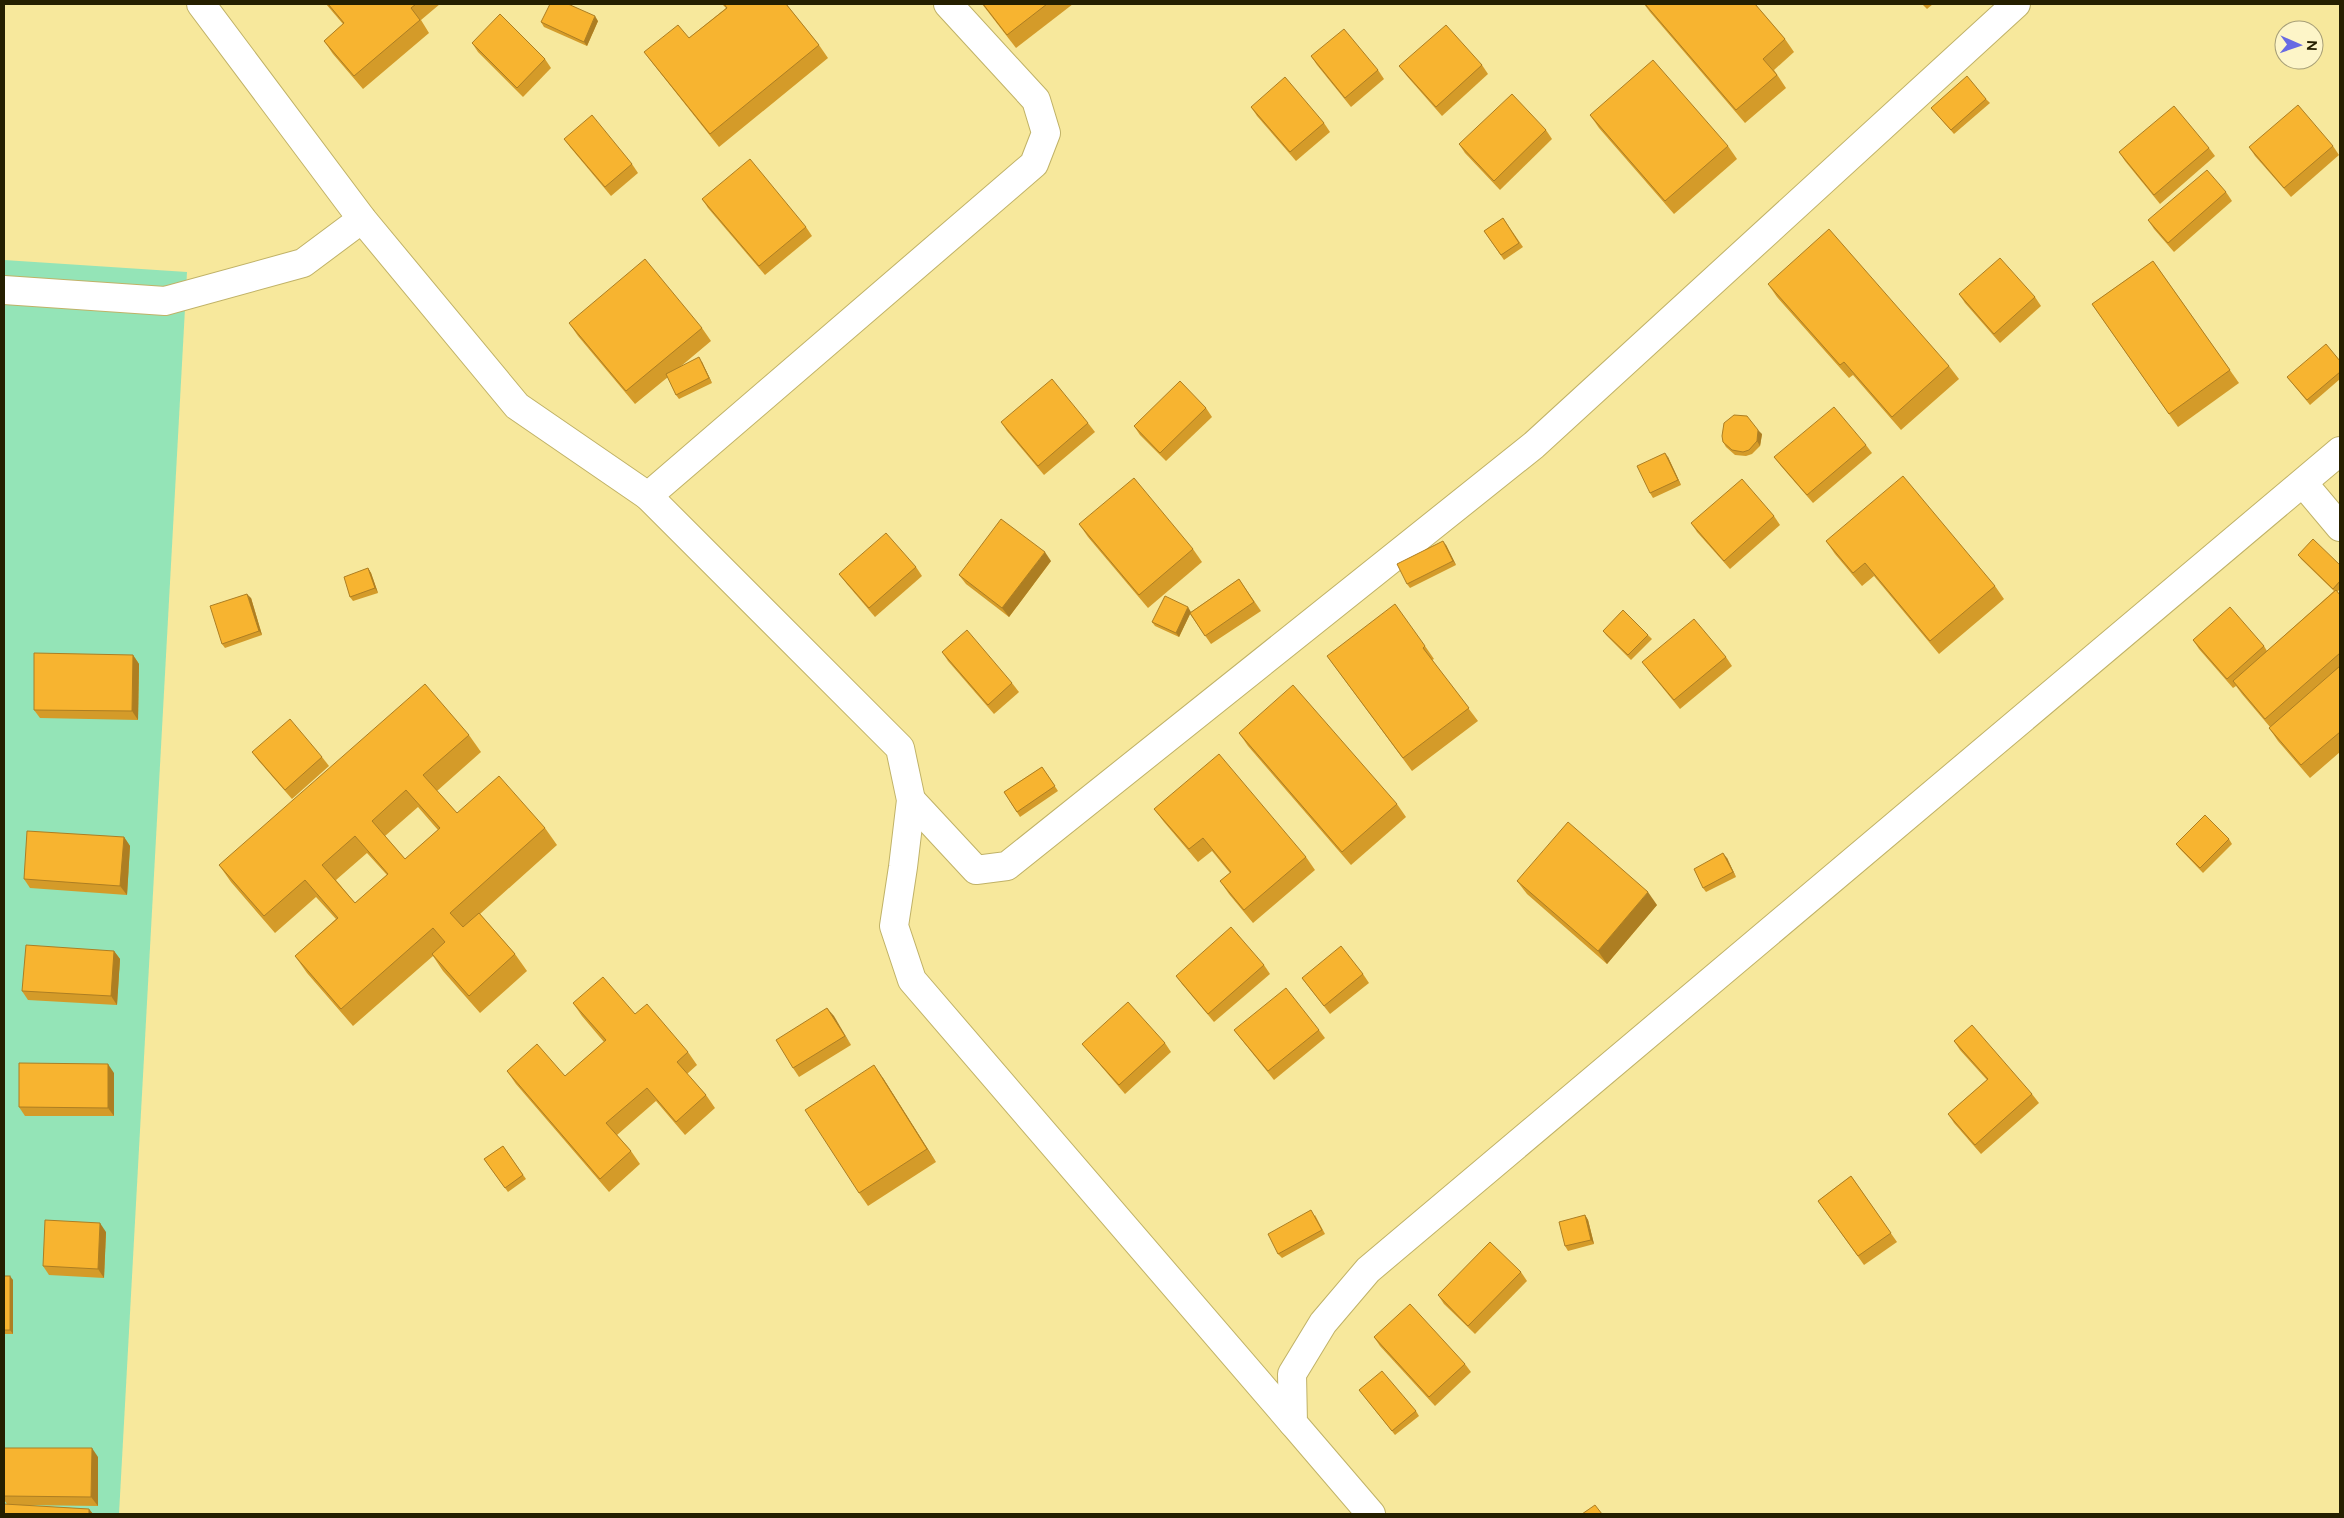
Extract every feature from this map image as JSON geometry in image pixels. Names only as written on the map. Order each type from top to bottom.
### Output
[{"type":"street","points":[[201,4],[362,219],[517,406],[648,496],[900,748],[911,800],[894,926],[912,980],[1372,1514]]},
{"type":"street","points":[[648,496],[1034,164],[1046,133],[1036,100],[948,4]]},
{"type":"street","points":[[911,800],[976,870],[1007,866],[1534,445],[2016,4]]},
{"type":"street","points":[[4,290],[165,301],[303,263],[362,219]]},
{"type":"street","points":[[1294,1423],[1292,1374],[1324,1323],[1368,1270],[2340,451]]},
{"type":"street","points":[[2303,483],[2340,527]]},
{"type":"green space","points":[[4,260],[187,272],[119,1514],[4,1514]]},
{"type":"building","points":[[328,4],[416,4],[411,8],[420,20],[354,76],[324,41],[344,23]]},
{"type":"building","points":[[550,4],[568,4],[595,16],[584,42],[541,22]]},
{"type":"building","points":[[724,4],[786,4],[819,45],[710,134],[644,52],[678,25],[689,38],[727,8]]},
{"type":"building","points":[[983,4],[1047,4],[1007,35]]},
{"type":"building","points":[[1645,4],[1755,4],[1785,39],[1763,59],[1777,75],[1736,110]]},
{"type":"building","points":[[500,14],[545,59],[517,88],[472,43]]},
{"type":"building","points":[[1446,25],[1482,65],[1436,107],[1399,66]]},
{"type":"building","points":[[1344,29],[1378,70],[1345,98],[1311,56]]},
{"type":"building","points":[[1653,60],[1728,146],[1665,201],[1590,115]]},
{"type":"building","points":[[1967,76],[1986,99],[1951,130],[1931,108]]},
{"type":"building","points":[[1285,77],[1324,123],[1290,152],[1251,107]]},
{"type":"building","points":[[1512,94],[1546,130],[1494,181],[1459,144]]},
{"type":"building","points":[[2298,105],[2333,146],[2284,188],[2249,147]]},
{"type":"building","points":[[2174,106],[2209,148],[2154,195],[2119,152]]},
{"type":"building","points":[[592,115],[632,164],[605,187],[564,139]]},
{"type":"building","points":[[750,159],[806,227],[759,266],[702,199]]},
{"type":"building","points":[[2207,170],[2226,192],[2168,243],[2148,220]]},
{"type":"building","points":[[1503,218],[1519,243],[1501,255],[1484,231]]},
{"type":"building","points":[[1829,229],[1949,366],[1892,417],[1844,362],[1840,365],[1768,284]]},
{"type":"building","points":[[2000,258],[2035,297],[1994,334],[1959,294]]},
{"type":"building","points":[[645,259],[702,328],[626,391],[569,323]]},
{"type":"building","points":[[2153,261],[2230,370],[2169,414],[2092,304]]},
{"type":"building","points":[[2326,344],[2340,361],[2340,372],[2307,400],[2287,377]]},
{"type":"building","points":[[699,357],[709,378],[676,395],[666,374]]},
{"type":"building","points":[[1052,379],[1088,423],[1038,466],[1001,422]]},
{"type":"building","points":[[1180,381],[1206,408],[1160,453],[1134,426]]},
{"type":"building","points":[[1834,407],[1866,445],[1807,495],[1774,457]]},
{"type":"building","points":[[1734,415],[1747,416],[1758,430],[1757,441],[1749,450],[1743,452],[1732,450],[1723,442],[1724,423]]},
{"type":"building","points":[[1665,453],[1678,480],[1650,493],[1637,466]]},
{"type":"building","points":[[1903,476],[1995,586],[1930,641],[1865,563],[1853,573],[1826,541]]},
{"type":"building","points":[[1134,478],[1193,549],[1139,595],[1079,524]]},
{"type":"building","points":[[1742,479],[1774,516],[1724,561],[1691,523]]},
{"type":"building","points":[[1001,519],[1045,552],[1002,608],[959,575]]},
{"type":"building","points":[[886,533],[916,567],[869,608],[839,574]]},
{"type":"building","points":[[2313,539],[2340,565],[2340,581],[2333,589],[2298,555]]},
{"type":"building","points":[[1443,541],[1453,561],[1407,584],[1397,564]]},
{"type":"building","points":[[368,568],[375,588],[350,597],[344,577]]},
{"type":"building","points":[[1239,579],[1254,602],[1205,636],[1190,613]]},
{"type":"building","points":[[2336,590],[2340,595],[2340,653],[2265,719],[2233,681]]},
{"type":"building","points":[[247,594],[259,631],[222,644],[210,606]]},
{"type":"building","points":[[1165,596],[1188,607],[1176,633],[1152,622]]},
{"type":"building","points":[[1395,604],[1425,646],[1423,648],[1469,708],[1403,758],[1327,656]]},
{"type":"building","points":[[2230,607],[2264,646],[2227,679],[2193,640]]},
{"type":"building","points":[[1623,610],[1648,635],[1628,655],[1603,631]]},
{"type":"building","points":[[1694,619],[1726,657],[1674,700],[1642,662]]},
{"type":"building","points":[[967,630],[1012,683],[988,705],[942,652]]},
{"type":"building","points":[[34,653],[133,655],[132,711],[34,710]]},
{"type":"building","points":[[2340,666],[2340,732],[2301,765],[2269,728]]},
{"type":"building","points":[[425,684],[469,735],[423,775],[457,813],[499,776],[545,828],[450,913],[463,927],[479,913],[515,954],[469,996],[432,954],[445,942],[433,928],[341,1009],[295,956],[338,918],[305,880],[264,916],[219,865]],"holes":[[[406,790],[440,828],[405,859],[372,821]],[[355,836],[388,874],[355,903],[322,865]]]},
{"type":"building","points":[[1293,685],[1397,804],[1342,852],[1239,733]]},
{"type":"building","points":[[290,719],[322,757],[285,790],[252,752]]},
{"type":"building","points":[[1219,754],[1306,857],[1244,910],[1220,881],[1231,872],[1203,838],[1189,849],[1154,809]]},
{"type":"building","points":[[1042,767],[1055,786],[1017,812],[1004,792]]},
{"type":"building","points":[[2205,815],[2229,839],[2200,868],[2176,844]]},
{"type":"building","points":[[1568,822],[1648,892],[1598,951],[1517,881]]},
{"type":"building","points":[[27,831],[124,837],[120,886],[24,879]]},
{"type":"building","points":[[1723,853],[1733,872],[1703,888],[1694,869]]},
{"type":"building","points":[[1231,927],[1264,965],[1208,1014],[1176,976]]},
{"type":"building","points":[[26,945],[114,951],[111,996],[22,991]]},
{"type":"building","points":[[1341,946],[1363,974],[1324,1006],[1302,978]]},
{"type":"building","points":[[603,977],[635,1014],[647,1004],[688,1052],[677,1062],[706,1095],[676,1122],[647,1088],[606,1123],[631,1151],[600,1179],[507,1071],[537,1044],[565,1076],[606,1040],[573,1003]]},
{"type":"building","points":[[1286,988],[1319,1030],[1268,1071],[1234,1030]]},
{"type":"building","points":[[1128,1002],[1165,1043],[1119,1085],[1082,1044]]},
{"type":"building","points":[[827,1008],[845,1036],[793,1068],[776,1040]]},
{"type":"building","points":[[1972,1025],[2032,1094],[1975,1145],[1948,1114],[1988,1079],[1954,1041]]},
{"type":"building","points":[[19,1063],[108,1064],[108,1108],[19,1107]]},
{"type":"building","points":[[874,1065],[927,1149],[859,1193],[805,1110]]},
{"type":"building","points":[[503,1146],[523,1175],[505,1188],[484,1159]]},
{"type":"building","points":[[1851,1176],[1891,1233],[1858,1256],[1818,1201]]},
{"type":"building","points":[[1311,1210],[1322,1230],[1278,1254],[1268,1234]]},
{"type":"building","points":[[1585,1215],[1591,1240],[1565,1246],[1559,1222]]},
{"type":"building","points":[[45,1220],[100,1223],[98,1269],[43,1266]]},
{"type":"building","points":[[1490,1242],[1521,1272],[1468,1326],[1438,1295]]},
{"type":"building","points":[[4,1276],[10,1276],[10,1330],[4,1330]]},
{"type":"building","points":[[1410,1304],[1465,1364],[1429,1397],[1374,1337]]},
{"type":"building","points":[[1382,1371],[1416,1411],[1392,1431],[1359,1390]]},
{"type":"building","points":[[4,1448],[92,1448],[91,1497],[4,1496]]},
{"type":"building","points":[[4,1504],[89,1509],[89,1514],[4,1514]]},
{"type":"building","points":[[1595,1505],[1602,1514],[1582,1514]]}]
